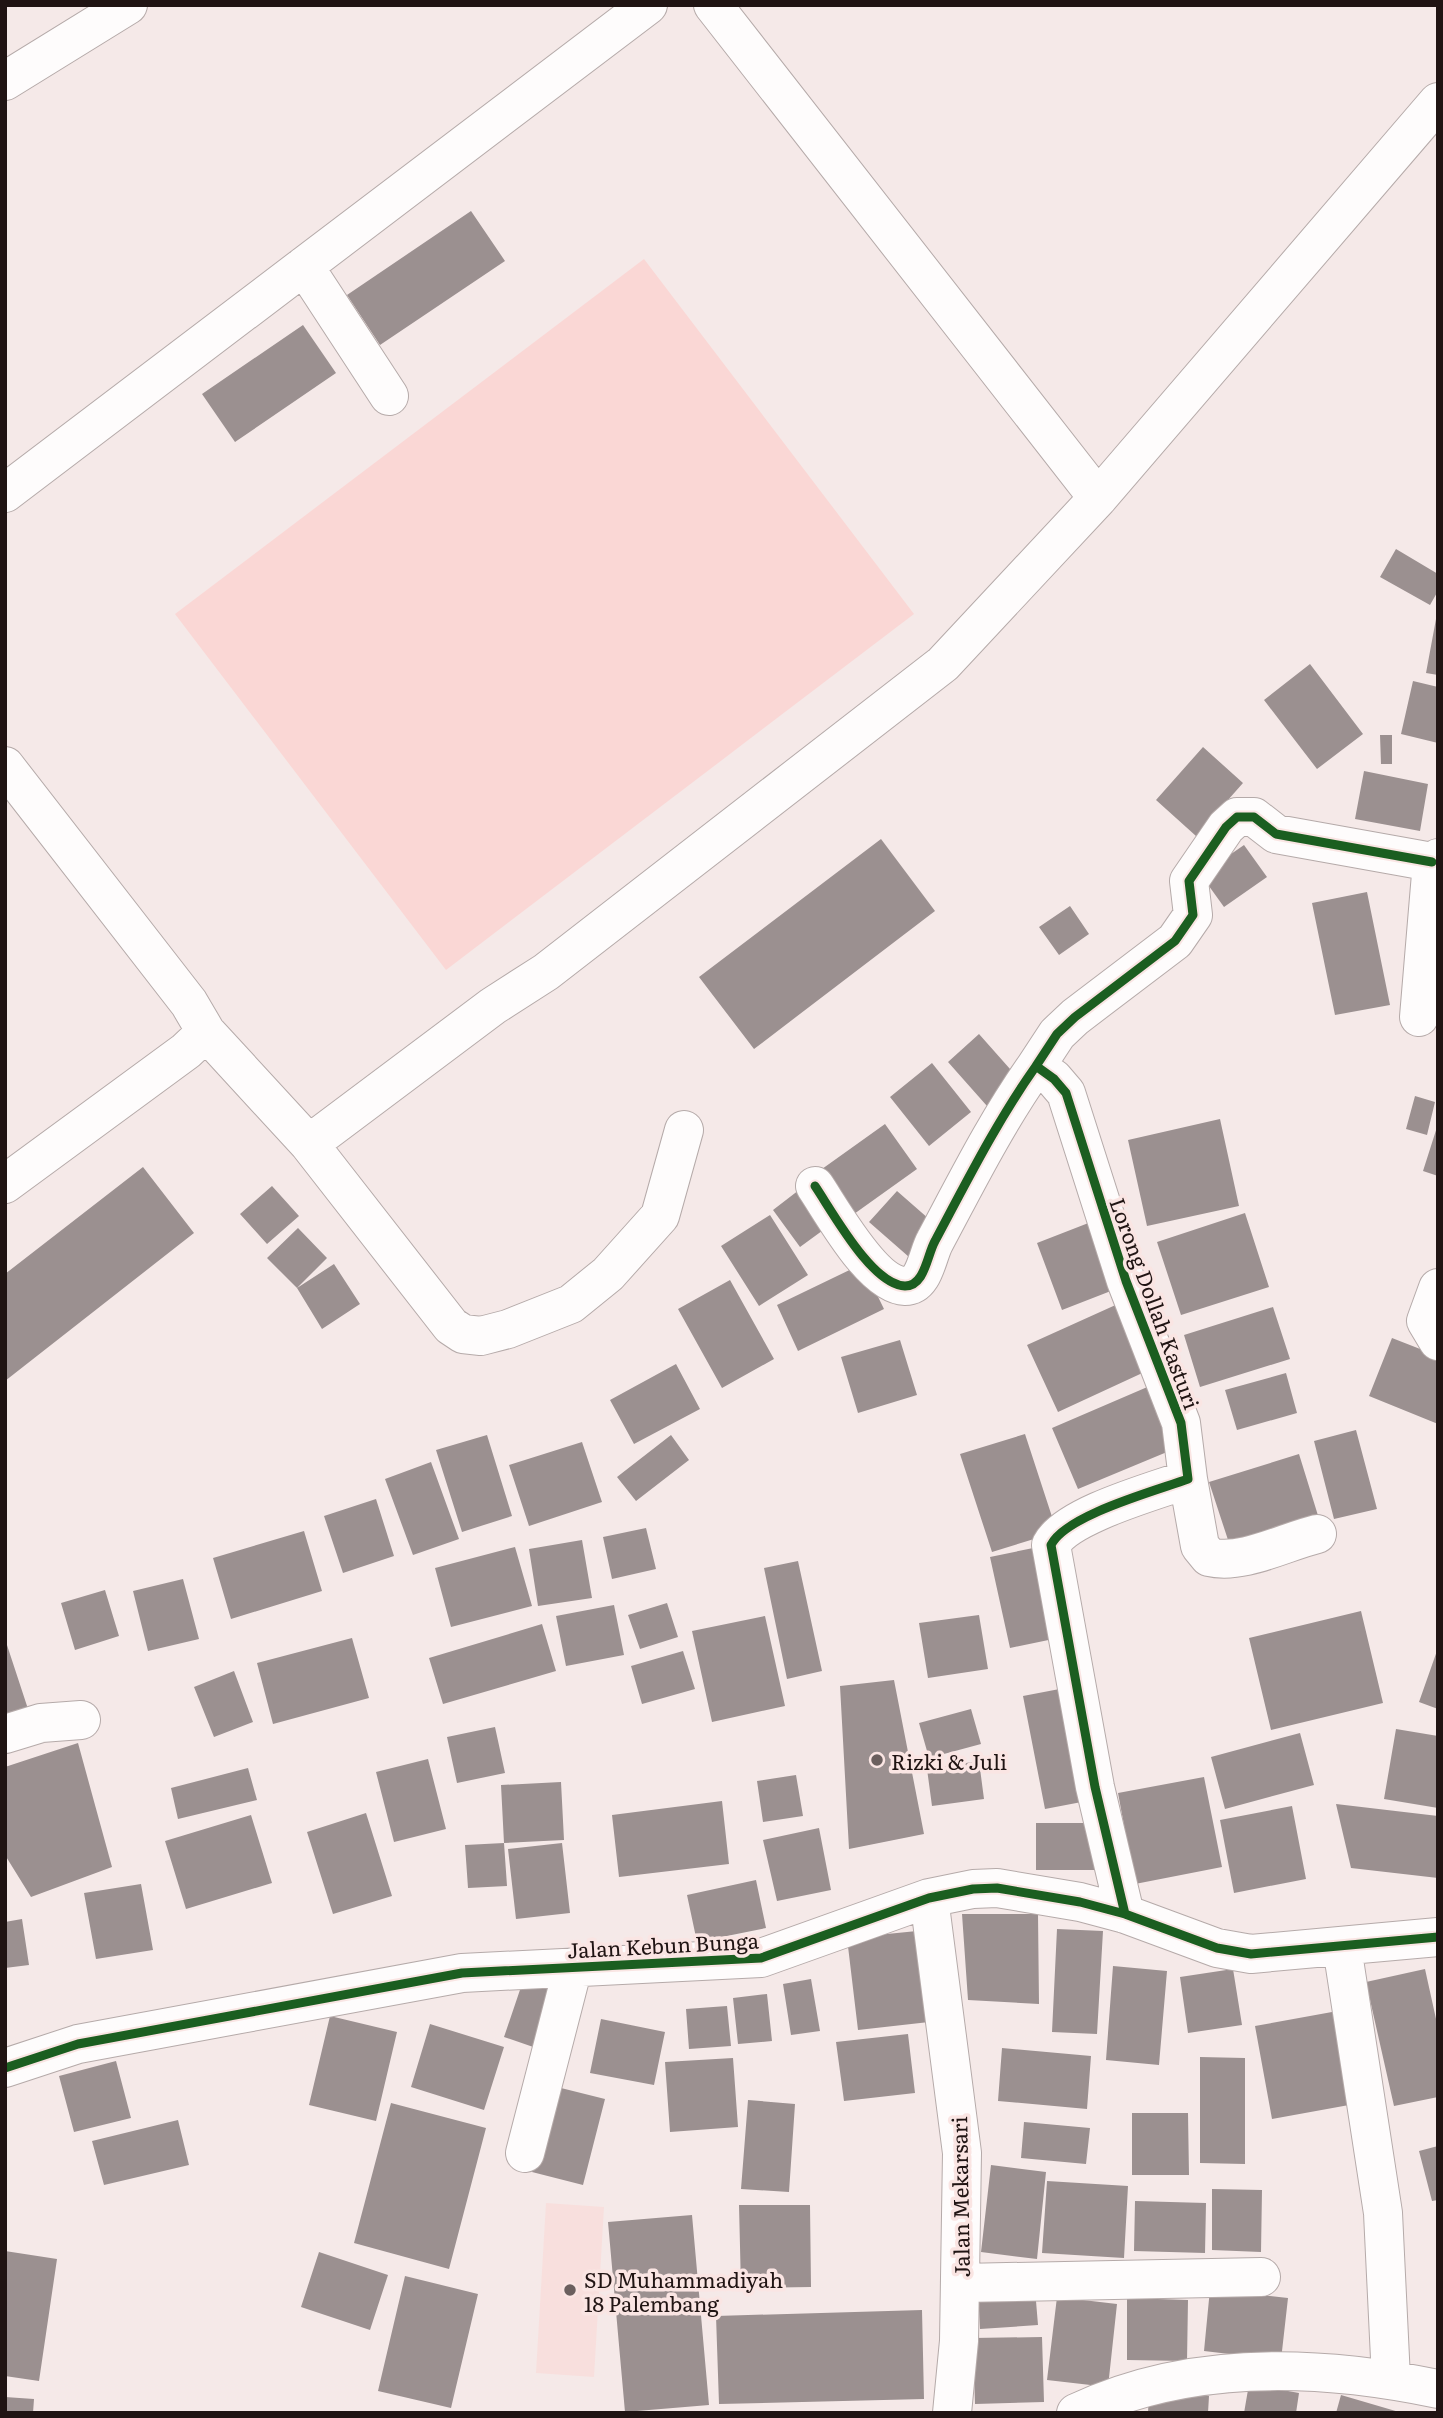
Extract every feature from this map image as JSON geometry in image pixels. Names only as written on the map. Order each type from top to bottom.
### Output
[{"type":"street","points":[[5,80],[128,5]]},
{"type":"street","points":[[5,492],[648,5]]},
{"type":"street","points":[[713,5],[1098,498]]},
{"type":"street","points":[[309,1144],[493,1006],[546,972],[943,664],[1098,498],[1438,102]]},
{"type":"street","points":[[304,266],[389,396]]},
{"type":"street","points":[[5,766],[189,1003],[206,1032],[309,1144],[451,1326],[463,1334],[481,1336],[508,1329],[571,1304],[608,1274],[660,1216],[684,1130]]},
{"type":"street","points":[[815,1186],[865,1260],[888,1280],[902,1286],[913,1285],[919,1280],[931,1248],[992,1135],[1057,1034],[1075,1017],[1175,941],[1193,915],[1189,881],[1226,827],[1237,817],[1254,817],[1276,834],[1435,860],[1419,1017]]},
{"type":"street","points":[[5,1184],[186,1051],[206,1032]]},
{"type":"street","name":"Lorong Dollah Kasturi","points":[[1036,1066],[1054,1079],[1066,1093],[1126,1282],[1181,1423],[1200,1546],[1209,1557],[1222,1560],[1317,1534]]},
{"type":"street","points":[[1438,1288],[1426,1321],[1438,1341]]},
{"type":"street","points":[[1125,1914],[1095,1787],[1051,1545],[1056,1535],[1074,1523],[1188,1479]]},
{"type":"street","points":[[5,1734],[41,1723],[81,1720]]},
{"type":"street","name":"Jalan Kebun Bunga","points":[[5,2068],[78,2044],[462,1973],[629,1967],[761,1958],[954,1891],[997,1888],[1080,1902],[1125,1914],[1217,1948],[1251,1954],[1438,1937]]},
{"type":"street","name":"Jalan Mekarsari","points":[[929,1898],[962,2153],[962,2283],[952,2413]]},
{"type":"street","points":[[1342,1947],[1383,2213],[1391,2379]]},
{"type":"street","points":[[525,2152],[573,1967]]},
{"type":"street","points":[[962,2283],[1261,2277]]},
{"type":"street","points":[[1076,2413],[1130,2390],[1171,2379],[1222,2373],[1279,2371],[1391,2379],[1438,2389]]},
{"type":"shaded area","points":[[644,259],[914,614],[446,970],[175,614]]},
{"type":"shaded area","name":"SD Muhammadiyah 18 Palembang","points":[[546,2203],[604,2207],[594,2377],[536,2373]]},
{"type":"building","points":[[471,211],[505,261],[380,345],[347,295]]},
{"type":"building","points":[[303,325],[336,373],[235,442],[202,394]]},
{"type":"building","points":[[1396,549],[1438,574],[1438,591],[1430,605],[1380,577]]},
{"type":"building","points":[[1438,619],[1438,675],[1426,673]]},
{"type":"building","points":[[1310,664],[1363,734],[1317,769],[1264,700]]},
{"type":"building","points":[[1413,681],[1438,687],[1438,743],[1401,734]]},
{"type":"building","points":[[1380,735],[1392,735],[1392,764],[1381,764]]},
{"type":"building","points":[[1203,747],[1243,783],[1196,836],[1156,800]]},
{"type":"building","points":[[1364,771],[1428,784],[1420,831],[1355,819]]},
{"type":"building","points":[[881,839],[935,911],[754,1049],[699,977]]},
{"type":"building","points":[[1244,845],[1267,877],[1224,907],[1201,875]]},
{"type":"building","points":[[1367,892],[1390,1005],[1335,1015],[1312,903]]},
{"type":"building","points":[[1070,906],[1089,934],[1059,955],[1039,927]]},
{"type":"building","points":[[979,1034],[1018,1078],[987,1106],[948,1062]]},
{"type":"building","points":[[932,1063],[971,1112],[929,1146],[890,1097]]},
{"type":"building","points":[[1415,1096],[1435,1102],[1427,1135],[1406,1129]]},
{"type":"building","points":[[1220,1119],[1239,1206],[1147,1226],[1128,1140]]},
{"type":"building","points":[[885,1124],[917,1169],[854,1214],[822,1169]]},
{"type":"building","points":[[1438,1124],[1438,1176],[1423,1171]]},
{"type":"building","points":[[143,1167],[194,1233],[5,1381],[5,1274]]},
{"type":"building","points":[[272,1186],[299,1216],[267,1244],[240,1214]]},
{"type":"building","points":[[799,1190],[826,1228],[800,1247],[773,1210]]},
{"type":"building","points":[[897,1191],[937,1226],[909,1257],[869,1222]]},
{"type":"building","points":[[1245,1213],[1269,1287],[1181,1315],[1157,1242]]},
{"type":"building","points":[[770,1215],[808,1275],[759,1306],[721,1246]]},
{"type":"building","points":[[1091,1222],[1116,1289],[1062,1310],[1037,1243]]},
{"type":"building","points":[[298,1228],[327,1258],[297,1288],[267,1258]]},
{"type":"building","points":[[334,1264],[360,1304],[322,1329],[297,1288]]},
{"type":"building","points":[[862,1264],[884,1309],[798,1351],[777,1305]]},
{"type":"building","points":[[730,1280],[774,1359],[722,1388],[678,1309]]},
{"type":"building","points":[[1120,1303],[1151,1369],[1058,1412],[1027,1345]]},
{"type":"building","points":[[1273,1307],[1290,1359],[1200,1387],[1184,1335]]},
{"type":"building","points":[[1392,1338],[1438,1356],[1438,1424],[1369,1396]]},
{"type":"building","points":[[900,1340],[917,1395],[858,1413],[841,1357]]},
{"type":"building","points":[[676,1364],[700,1409],[634,1444],[610,1400]]},
{"type":"building","points":[[1286,1373],[1297,1413],[1237,1430],[1225,1390]]},
{"type":"building","points":[[1152,1385],[1179,1447],[1078,1489],[1052,1428]]},
{"type":"building","points":[[1356,1430],[1377,1509],[1334,1519],[1314,1441]]},
{"type":"building","points":[[1025,1434],[1057,1532],[992,1552],[960,1454]]},
{"type":"building","points":[[487,1435],[512,1516],[462,1532],[436,1450]]},
{"type":"building","points":[[671,1435],[689,1460],[636,1501],[617,1477]]},
{"type":"building","points":[[582,1442],[602,1502],[529,1526],[509,1465]]},
{"type":"building","points":[[1299,1454],[1320,1522],[1231,1549],[1209,1482]]},
{"type":"building","points":[[431,1462],[459,1539],[413,1555],[385,1479]]},
{"type":"building","points":[[376,1499],[394,1556],[343,1573],[324,1516]]},
{"type":"building","points":[[646,1528],[656,1569],[612,1579],[603,1537]]},
{"type":"building","points":[[304,1531],[322,1591],[231,1619],[213,1558]]},
{"type":"building","points":[[582,1540],[592,1598],[538,1606],[529,1549]]},
{"type":"building","points":[[1043,1546],[1063,1637],[1010,1648],[990,1557]]},
{"type":"building","points":[[515,1547],[532,1606],[451,1627],[435,1568]]},
{"type":"building","points":[[798,1561],[822,1671],[787,1679],[764,1568]]},
{"type":"building","points":[[183,1579],[199,1639],[148,1651],[133,1591]]},
{"type":"building","points":[[105,1590],[119,1636],[75,1650],[61,1603]]},
{"type":"building","points":[[667,1603],[678,1637],[640,1649],[628,1615]]},
{"type":"building","points":[[614,1605],[624,1655],[566,1666],[556,1616]]},
{"type":"building","points":[[1361,1611],[1383,1703],[1271,1730],[1249,1638]]},
{"type":"building","points":[[979,1615],[988,1669],[928,1678],[919,1623]]},
{"type":"building","points":[[765,1616],[785,1706],[712,1722],[692,1631]]},
{"type":"building","points":[[542,1624],[556,1671],[443,1704],[429,1658]]},
{"type":"building","points":[[352,1638],[369,1698],[273,1724],[257,1663]]},
{"type":"building","points":[[5,1643],[29,1712],[5,1720]]},
{"type":"building","points":[[1438,1648],[1438,1709],[1419,1702]]},
{"type":"building","points":[[683,1651],[695,1689],[642,1704],[631,1666]]},
{"type":"building","points":[[234,1671],[253,1722],[214,1737],[194,1687]]},
{"type":"building","name":"Rizki & Juli","points":[[894,1680],[924,1834],[849,1849],[840,1686]]},
{"type":"building","points":[[1070,1687],[1092,1800],[1045,1809],[1023,1696]]},
{"type":"building","points":[[971,1709],[981,1744],[929,1758],[919,1723]]},
{"type":"building","points":[[495,1727],[505,1773],[457,1783],[447,1737]]},
{"type":"building","points":[[1396,1729],[1438,1736],[1438,1808],[1384,1799]]},
{"type":"building","points":[[1300,1733],[1314,1785],[1225,1809],[1211,1757]]},
{"type":"building","points":[[78,1743],[112,1867],[31,1897],[5,1855],[5,1767]]},
{"type":"building","points":[[428,1759],[446,1829],[394,1842],[376,1772]]},
{"type":"building","points":[[979,1761],[984,1799],[932,1806],[927,1769]]},
{"type":"building","points":[[248,1768],[257,1800],[178,1819],[171,1788]]},
{"type":"building","points":[[796,1775],[803,1816],[763,1822],[757,1781]]},
{"type":"building","points":[[1204,1777],[1222,1867],[1135,1884],[1118,1793]]},
{"type":"building","points":[[561,1782],[564,1840],[504,1843],[501,1785]]},
{"type":"building","points":[[722,1801],[729,1864],[619,1877],[612,1815]]},
{"type":"building","points":[[1336,1804],[1438,1816],[1438,1878],[1351,1868]]},
{"type":"building","points":[[1292,1806],[1306,1879],[1234,1893],[1220,1820]]},
{"type":"building","points":[[366,1813],[392,1896],[333,1914],[307,1832]]},
{"type":"building","points":[[251,1815],[272,1883],[186,1909],[165,1841]]},
{"type":"building","points":[[1036,1823],[1099,1823],[1100,1870],[1036,1870]]},
{"type":"building","points":[[819,1828],[831,1890],[777,1901],[763,1840]]},
{"type":"building","points":[[504,1843],[507,1886],[468,1888],[465,1845]]},
{"type":"building","points":[[562,1843],[570,1913],[516,1919],[508,1849]]},
{"type":"building","points":[[756,1880],[766,1928],[697,1942],[687,1895]]},
{"type":"building","points":[[141,1884],[153,1950],[96,1959],[84,1893]]},
{"type":"building","points":[[962,1914],[1038,1914],[1039,2004],[968,2000]]},
{"type":"building","points":[[22,1919],[29,1965],[5,1968],[5,1922]]},
{"type":"building","points":[[1057,1929],[1103,1931],[1097,2034],[1052,2032]]},
{"type":"building","points":[[917,1931],[929,2022],[858,2030],[847,1938]]},
{"type":"building","points":[[1113,1966],[1167,1971],[1159,2065],[1106,2060]]},
{"type":"building","points":[[1233,1969],[1242,2025],[1188,2033],[1180,1977]]},
{"type":"building","points":[[1425,1969],[1438,2028],[1438,2097],[1394,2106],[1366,1982]]},
{"type":"building","points":[[524,1978],[559,1990],[539,2049],[504,2037]]},
{"type":"building","points":[[811,1979],[820,2031],[791,2035],[783,1984]]},
{"type":"building","points":[[767,1994],[772,2041],[738,2044],[733,1998]]},
{"type":"building","points":[[727,2006],[731,2046],[689,2049],[686,2009]]},
{"type":"building","points":[[1343,2010],[1360,2103],[1272,2119],[1255,2026]]},
{"type":"building","points":[[330,2016],[397,2032],[376,2121],[309,2105]]},
{"type":"building","points":[[601,2019],[665,2032],[654,2085],[590,2073]]},
{"type":"building","points":[[430,2024],[504,2047],[484,2110],[411,2087]]},
{"type":"building","points":[[908,2034],[915,2093],[844,2101],[836,2042]]},
{"type":"building","points":[[1002,2048],[1091,2056],[1087,2109],[998,2101]]},
{"type":"building","points":[[1200,2057],[1245,2058],[1245,2164],[1200,2163]]},
{"type":"building","points":[[733,2058],[738,2127],[670,2132],[665,2062]]},
{"type":"building","points":[[116,2061],[131,2118],[74,2132],[59,2076]]},
{"type":"building","points":[[553,2086],[605,2099],[583,2185],[532,2172]]},
{"type":"building","points":[[748,2100],[795,2104],[789,2192],[741,2189]]},
{"type":"building","points":[[391,2103],[486,2128],[449,2269],[354,2243]]},
{"type":"building","points":[[1132,2113],[1188,2113],[1189,2175],[1132,2175]]},
{"type":"building","points":[[178,2120],[189,2165],[104,2185],[92,2141]]},
{"type":"building","points":[[1024,2122],[1090,2128],[1086,2164],[1021,2158]]},
{"type":"building","points":[[1438,2146],[1438,2200],[1432,2201],[1419,2151]]},
{"type":"building","points":[[991,2165],[1046,2172],[1037,2259],[981,2252]]},
{"type":"building","points":[[1047,2181],[1128,2186],[1124,2258],[1042,2253]]},
{"type":"building","points":[[1212,2189],[1262,2190],[1261,2252],[1212,2250]]},
{"type":"building","points":[[1135,2201],[1206,2203],[1205,2253],[1134,2251]]},
{"type":"building","points":[[739,2205],[810,2205],[811,2287],[741,2288]]},
{"type":"building","points":[[692,2215],[709,2405],[625,2412],[608,2222]]},
{"type":"building","points":[[5,2251],[57,2259],[39,2381],[5,2376]]},
{"type":"building","points":[[319,2252],[388,2275],[370,2330],[301,2307]]},
{"type":"building","points":[[405,2276],[478,2294],[451,2408],[378,2391]]},
{"type":"building","points":[[1035,2289],[1038,2325],[980,2329],[978,2292]]},
{"type":"building","points":[[1210,2289],[1288,2298],[1281,2360],[1204,2351]]},
{"type":"building","points":[[1057,2297],[1117,2304],[1108,2387],[1047,2380]]},
{"type":"building","points":[[1127,2298],[1188,2300],[1187,2361],[1127,2360]]},
{"type":"building","points":[[922,2310],[924,2399],[719,2404],[716,2316]]},
{"type":"building","points":[[1042,2337],[1044,2402],[975,2404],[973,2338]]},
{"type":"building","points":[[1249,2384],[1299,2393],[1296,2413],[1244,2413]]},
{"type":"building","points":[[1149,2391],[1209,2396],[1208,2413],[1148,2413]]},
{"type":"building","points":[[1341,2395],[1399,2412],[1399,2413],[1336,2413]]},
{"type":"building","points":[[5,2397],[34,2399],[33,2413],[5,2413]]},
{"type":"cycle path","points":[[1036,1066],[1057,1034],[1075,1017],[1175,941],[1193,915],[1189,881],[1226,827],[1237,817],[1254,817],[1276,834],[1432,862]]},
{"type":"cycle path","points":[[815,1186],[867,1261],[892,1282],[912,1285],[925,1269],[935,1241],[983,1152],[1036,1066],[1054,1079],[1066,1093],[1126,1281],[1181,1423],[1188,1479],[1092,1514],[1060,1534],[1051,1545],[1095,1787],[1125,1914]]},
{"type":"cycle path","points":[[5,2068],[78,2044],[462,1973],[761,1958],[929,1898],[973,1889],[997,1888],[1080,1902],[1125,1914],[1217,1948],[1251,1954],[1438,1937]]},
{"type":"place","name":"Rizki & Juli","points":[[877,1760]]},
{"type":"place","name":"SD Muhammadiyah 18 Palembang","points":[[570,2290]]}]
